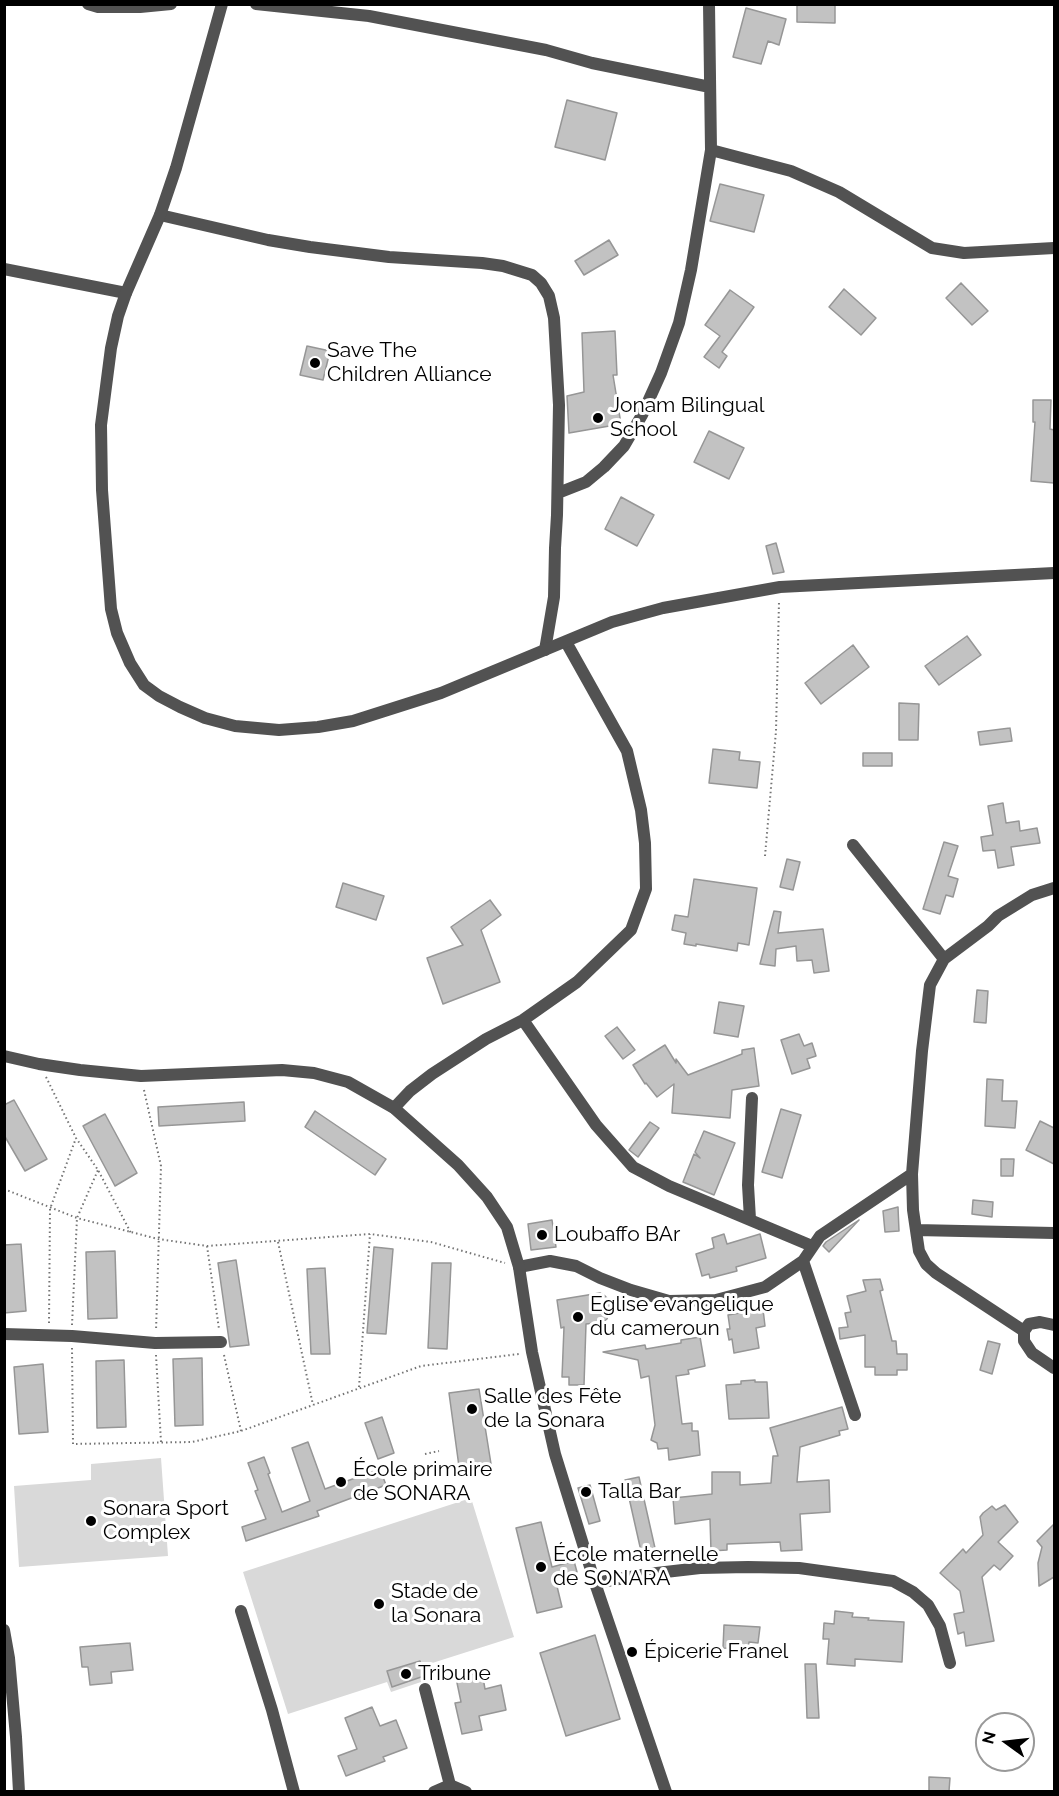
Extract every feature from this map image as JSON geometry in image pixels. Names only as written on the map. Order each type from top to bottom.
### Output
[{"type":"street","points":[[88,4],[98,7],[171,4]]},
{"type":"street","points":[[222,4],[176,168],[160,215],[118,316],[100,425],[106,563],[115,625],[130,663],[144,685],[159,696],[205,718],[235,726],[279,730],[318,727],[353,721],[432,696],[583,633],[635,615],[698,601],[780,587],[1054,573]]},
{"type":"street","points":[[256,4],[380,18],[546,50],[592,63],[710,87]]},
{"type":"street","points":[[558,493],[586,482],[624,446],[642,415],[661,373],[679,323],[691,270],[711,150],[709,4]]},
{"type":"street","points":[[711,150],[790,171],[839,192],[932,248],[964,253],[1054,248]]},
{"type":"street","points":[[160,215],[268,240],[389,257],[482,263],[519,270],[532,275],[541,283],[549,296],[554,318],[559,405],[554,597],[544,650]]},
{"type":"street","points":[[4,269],[126,293]]},
{"type":"street","points":[[394,1108],[410,1091],[432,1074],[486,1039],[524,1020],[577,982],[631,930],[646,889],[645,843],[641,810],[627,751],[566,642]]},
{"type":"street","points":[[853,845],[944,959]]},
{"type":"street","points":[[1024,1331],[926,1264],[919,1251],[913,1210],[912,1174],[930,985],[944,959],[1014,905],[1032,895],[1054,888]]},
{"type":"street","points":[[524,1020],[596,1125],[633,1167],[669,1186],[812,1246]]},
{"type":"street","points":[[4,1056],[80,1070],[141,1076],[282,1070],[314,1073],[348,1082],[394,1108],[458,1165],[487,1197],[507,1227],[519,1267],[532,1352],[555,1454],[595,1583],[666,1791]]},
{"type":"street","points":[[750,1219],[748,1185],[752,1098]]},
{"type":"street","points":[[519,1267],[550,1262],[576,1266],[631,1290],[669,1302],[716,1300],[765,1287],[803,1261],[820,1236],[912,1174]]},
{"type":"street","points":[[916,1230],[1054,1233]]},
{"type":"street","points":[[803,1261],[855,1415]]},
{"type":"street","points":[[1054,1324],[1040,1322],[1029,1324],[1024,1331],[1024,1341],[1032,1353],[1054,1368]]},
{"type":"street","points":[[4,1334],[72,1335],[155,1343],[221,1342]]},
{"type":"street","points":[[595,1583],[690,1569],[748,1567],[799,1568],[893,1581],[928,1605],[940,1626],[950,1663]]},
{"type":"street","points":[[241,1611],[294,1791]]},
{"type":"street","points":[[4,1630],[16,1737],[19,1791]]},
{"type":"street","points":[[425,1689],[450,1785]]},
{"type":"street","points":[[434,1791],[450,1785],[466,1791]]},
{"type":"path","points":[[765,856],[776,731],[780,587]]},
{"type":"path","points":[[39,1064],[76,1138],[98,1170],[131,1233]]},
{"type":"path","points":[[141,1076],[160,1166],[155,1343],[161,1442]]},
{"type":"path","points":[[49,1335],[50,1209],[76,1138]]},
{"type":"path","points":[[98,1170],[77,1218],[72,1335],[73,1444],[192,1442],[241,1431],[421,1366],[532,1352]]},
{"type":"path","points":[[4,1189],[77,1218],[158,1239],[207,1246],[370,1234],[431,1242],[519,1267]]},
{"type":"path","points":[[359,1387],[370,1234]]},
{"type":"path","points":[[278,1242],[313,1405]]},
{"type":"path","points":[[425,1454],[439,1451]]},
{"type":"shaded area","name":"Sonara Sport Complex","points":[[161,1458],[168,1556],[19,1567],[14,1486],[91,1480],[91,1464]]},
{"type":"shaded area","name":"Stade de la Sonara","points":[[471,1498],[514,1637],[426,1665],[430,1679],[391,1692],[387,1682],[288,1714],[243,1572]]},
{"type":"building","points":[[797,4],[835,4],[835,23],[797,22]]},
{"type":"building","points":[[746,8],[786,19],[779,45],[768,41],[761,64],[733,57]]},
{"type":"building","points":[[567,100],[617,113],[605,160],[555,147]]},
{"type":"building","points":[[720,184],[764,195],[754,232],[710,221]]},
{"type":"building","points":[[609,240],[618,255],[584,275],[575,261]]},
{"type":"building","points":[[961,283],[988,311],[972,325],[946,298]]},
{"type":"building","points":[[844,289],[876,318],[861,335],[829,307]]},
{"type":"building","points":[[730,290],[754,307],[722,352],[727,356],[719,368],[704,357],[720,336],[705,325]]},
{"type":"building","points":[[615,331],[617,375],[613,375],[621,424],[569,433],[567,396],[584,392],[582,333]]},
{"type":"building","name":"Save The Children Alliance","points":[[307,346],[330,351],[323,380],[300,375]]},
{"type":"building","points":[[1033,400],[1051,400],[1050,429],[1054,430],[1054,483],[1031,481],[1035,422],[1033,422]]},
{"type":"building","points":[[709,431],[744,448],[729,479],[694,462]]},
{"type":"building","points":[[621,497],[654,515],[637,546],[605,529]]},
{"type":"building","points":[[776,543],[784,572],[773,574],[766,546]]},
{"type":"building","points":[[967,636],[981,655],[939,685],[925,666]]},
{"type":"building","points":[[853,645],[869,667],[821,704],[805,683]]},
{"type":"building","points":[[899,703],[919,704],[918,740],[899,740]]},
{"type":"building","points":[[1010,728],[1012,741],[980,745],[978,732]]},
{"type":"building","points":[[713,749],[740,752],[739,760],[760,762],[757,788],[709,783]]},
{"type":"building","points":[[863,753],[892,753],[892,766],[863,766]]},
{"type":"building","points":[[1003,803],[1006,823],[1019,821],[1020,831],[1037,828],[1040,843],[1011,847],[1014,865],[998,868],[995,850],[983,851],[981,837],[993,835],[988,806]]},
{"type":"building","points":[[944,842],[958,846],[948,876],[958,879],[953,897],[946,895],[940,914],[923,909]]},
{"type":"building","points":[[787,859],[800,862],[793,890],[780,887]]},
{"type":"building","points":[[694,879],[757,888],[749,945],[738,943],[737,951],[684,944],[686,933],[672,930],[675,915],[688,917]]},
{"type":"building","points":[[343,883],[384,896],[376,920],[336,907]]},
{"type":"building","points":[[490,900],[501,915],[481,930],[500,982],[443,1004],[427,958],[463,945],[451,927]]},
{"type":"building","points":[[774,911],[781,912],[778,933],[823,929],[829,971],[814,973],[812,960],[797,961],[796,946],[776,949],[775,966],[760,964]]},
{"type":"building","points":[[977,990],[988,991],[986,1023],[974,1022]]},
{"type":"building","points":[[719,1002],[744,1006],[738,1037],[714,1033]]},
{"type":"building","points":[[617,1027],[635,1050],[623,1059],[605,1036]]},
{"type":"building","points":[[799,1034],[804,1046],[812,1043],[816,1056],[807,1059],[810,1068],[792,1074],[781,1040]]},
{"type":"building","points":[[665,1045],[676,1063],[676,1059],[688,1075],[742,1054],[742,1050],[754,1048],[759,1086],[732,1090],[730,1118],[672,1113],[674,1084],[657,1097],[633,1065]]},
{"type":"building","points":[[987,1079],[1003,1080],[1002,1101],[1017,1101],[1015,1128],[985,1126]]},
{"type":"building","points":[[14,1100],[47,1159],[25,1171],[4,1135],[4,1105]]},
{"type":"building","points":[[244,1102],[245,1121],[159,1126],[158,1107]]},
{"type":"building","points":[[781,1109],[801,1115],[782,1178],[762,1172]]},
{"type":"building","points":[[315,1111],[386,1159],[375,1175],[305,1127]]},
{"type":"building","points":[[105,1114],[137,1173],[115,1186],[83,1126]]},
{"type":"building","points":[[1040,1121],[1054,1128],[1054,1164],[1026,1150]]},
{"type":"building","points":[[650,1122],[659,1128],[638,1157],[629,1150]]},
{"type":"building","points":[[704,1131],[735,1143],[714,1195],[683,1182],[694,1154],[700,1158],[695,1152]]},
{"type":"building","points":[[1001,1159],[1014,1159],[1013,1176],[1001,1176]]},
{"type":"building","points":[[973,1200],[993,1202],[992,1217],[972,1214]]},
{"type":"building","points":[[898,1207],[899,1231],[885,1232],[883,1211]]},
{"type":"building","name":"Loubaffo BAr","points":[[552,1220],[556,1247],[531,1250],[528,1224]]},
{"type":"building","points":[[859,1220],[829,1252],[823,1246],[826,1242]]},
{"type":"building","points":[[724,1234],[727,1244],[760,1234],[766,1258],[736,1267],[737,1271],[710,1278],[709,1274],[702,1276],[696,1254],[714,1248],[712,1238]]},
{"type":"building","points":[[21,1244],[26,1311],[4,1313],[4,1245]]},
{"type":"building","points":[[374,1247],[393,1249],[386,1334],[367,1333]]},
{"type":"building","points":[[115,1251],[117,1318],[88,1319],[86,1252]]},
{"type":"building","points":[[236,1260],[249,1345],[230,1347],[218,1263]]},
{"type":"building","points":[[432,1263],[451,1263],[447,1349],[428,1348]]},
{"type":"building","points":[[325,1268],[330,1354],[311,1354],[307,1269]]},
{"type":"building","points":[[880,1279],[883,1290],[880,1291],[892,1341],[896,1341],[897,1354],[907,1354],[907,1370],[897,1370],[897,1375],[875,1375],[875,1367],[865,1367],[865,1335],[840,1339],[839,1328],[848,1327],[845,1313],[851,1312],[847,1296],[866,1291],[863,1280]]},
{"type":"building","points":[[600,1293],[609,1300],[611,1309],[607,1319],[603,1322],[586,1324],[584,1385],[569,1385],[569,1377],[562,1377],[564,1327],[561,1328],[557,1300]]},
{"type":"building","points":[[763,1309],[765,1326],[756,1328],[759,1348],[734,1353],[732,1339],[729,1340],[727,1329],[730,1329],[728,1315]]},
{"type":"building","points":[[700,1337],[705,1366],[688,1370],[689,1374],[676,1376],[682,1424],[692,1423],[692,1431],[698,1431],[700,1455],[669,1460],[668,1448],[658,1449],[657,1443],[651,1440],[655,1425],[649,1376],[641,1378],[638,1360],[603,1352],[645,1345],[646,1349]]},
{"type":"building","points":[[988,1341],[1000,1344],[992,1374],[980,1370]]},
{"type":"building","points":[[202,1358],[203,1425],[175,1426],[173,1359]]},
{"type":"building","points":[[124,1360],[126,1427],[97,1428],[96,1361]]},
{"type":"building","points":[[43,1364],[48,1432],[19,1434],[14,1367]]},
{"type":"building","points":[[755,1380],[755,1382],[767,1382],[769,1418],[729,1419],[726,1385]]},
{"type":"building","points":[[479,1389],[492,1470],[460,1474],[449,1393]]},
{"type":"building","points":[[842,1407],[848,1429],[839,1431],[840,1435],[800,1447],[797,1482],[829,1480],[830,1512],[800,1514],[802,1550],[781,1551],[780,1542],[727,1544],[727,1550],[711,1551],[710,1519],[675,1524],[673,1498],[712,1494],[712,1472],[740,1472],[740,1485],[771,1483],[773,1456],[778,1456],[770,1428]]},
{"type":"building","points":[[382,1417],[394,1453],[378,1459],[365,1423]]},
{"type":"building","points":[[308,1442],[325,1489],[380,1469],[386,1485],[317,1511],[319,1516],[246,1541],[242,1527],[266,1519],[255,1491],[258,1490],[248,1463],[264,1457],[282,1512],[310,1501],[292,1448]]},
{"type":"building","points":[[639,1477],[657,1557],[643,1560],[625,1480]]},
{"type":"building","points":[[590,1485],[600,1521],[589,1524],[578,1488]]},
{"type":"building","points":[[1005,1505],[1018,1522],[998,1542],[1013,1556],[1000,1570],[994,1565],[982,1577],[994,1641],[966,1646],[964,1632],[958,1634],[954,1614],[964,1612],[960,1591],[940,1573],[963,1549],[966,1553],[983,1535],[980,1517],[983,1513],[992,1506],[996,1510]]},
{"type":"building","points":[[541,1522],[552,1567],[574,1561],[577,1572],[555,1578],[562,1607],[537,1613],[516,1528]]},
{"type":"building","points":[[1054,1524],[1054,1577],[1039,1586],[1038,1563],[1042,1547],[1037,1541]]},
{"type":"building","points":[[835,1611],[853,1613],[852,1617],[869,1618],[868,1620],[904,1622],[902,1662],[855,1659],[855,1666],[827,1664],[829,1639],[823,1639],[824,1623],[834,1624]]},
{"type":"building","points":[[724,1625],[760,1627],[758,1643],[749,1642],[748,1649],[723,1648]]},
{"type":"building","points":[[595,1635],[620,1719],[566,1736],[540,1653]]},
{"type":"building","points":[[130,1643],[133,1670],[111,1672],[112,1683],[90,1685],[88,1667],[82,1667],[80,1647]]},
{"type":"building","name":"Tribune","points":[[420,1661],[424,1676],[392,1687],[387,1671]]},
{"type":"building","points":[[805,1664],[816,1664],[819,1718],[807,1718]]},
{"type":"building","points":[[482,1672],[485,1689],[501,1685],[506,1710],[479,1716],[482,1730],[462,1734],[455,1703],[461,1702],[456,1678]]},
{"type":"building","points":[[372,1707],[380,1726],[396,1720],[407,1748],[383,1757],[385,1761],[346,1776],[338,1756],[357,1749],[345,1718]]},
{"type":"building","points":[[929,1777],[950,1778],[949,1791],[929,1791]]},
{"type":"place","name":"Save The Children Alliance","points":[[315,363]]},
{"type":"place","name":"Jonam Bilingual School","points":[[598,418]]},
{"type":"place","name":"Loubaffo BAr","points":[[542,1235]]},
{"type":"place","name":"Eglise evangelique du cameroun","points":[[578,1317]]},
{"type":"place","name":"Salle des Fête de la Sonara","points":[[472,1409]]},
{"type":"place","name":"École primaire de SONARA","points":[[341,1482]]},
{"type":"place","name":"Talla Bar","points":[[586,1492]]},
{"type":"place","name":"Sonara Sport Complex","points":[[91,1521]]},
{"type":"place","name":"École maternelle de SONARA","points":[[541,1567]]},
{"type":"place","name":"Stade de la Sonara","points":[[379,1604]]},
{"type":"place","name":"Épicerie Franel","points":[[632,1652]]},
{"type":"place","name":"Tribune","points":[[406,1674]]}]
